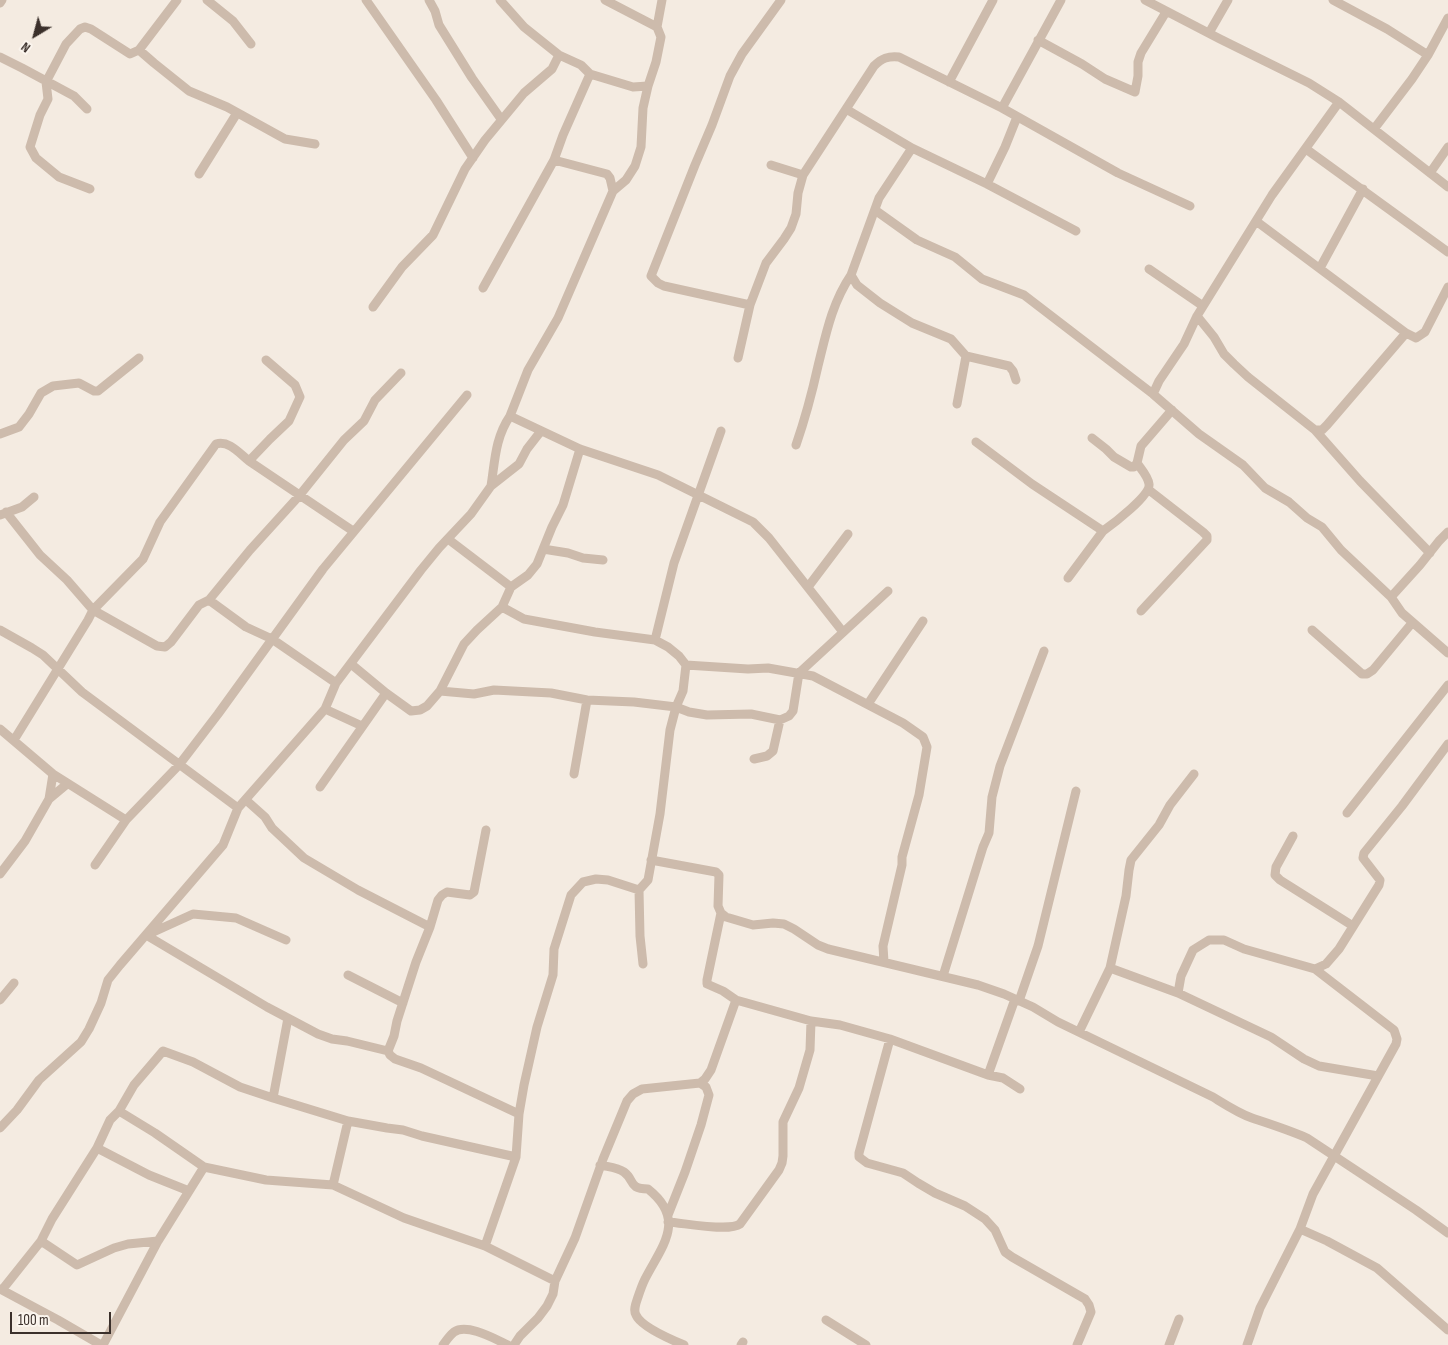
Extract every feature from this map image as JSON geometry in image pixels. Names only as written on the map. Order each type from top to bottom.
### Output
[{"type":"street","points":[[90,189],[59,177],[36,158],[30,147],[40,116],[48,99],[46,82],[66,44],[80,29],[85,27],[91,29],[130,54],[139,50],[177,0]]},
{"type":"street","points":[[207,0],[233,22],[251,44]]},
{"type":"street","points":[[366,0],[436,100],[473,158]]},
{"type":"street","points":[[429,0],[439,25],[467,70],[502,119]]},
{"type":"street","points":[[500,0],[524,26],[558,55],[581,66],[590,74],[633,87],[648,86]]},
{"type":"street","points":[[605,0],[657,27]]},
{"type":"street","points":[[491,486],[498,440],[510,416],[528,370],[558,318],[613,191],[626,180],[635,166],[641,147],[643,108],[661,37],[657,27],[662,0]]},
{"type":"street","points":[[750,305],[664,286],[651,276],[730,76],[742,54],[781,0]]},
{"type":"street","points":[[949,82],[993,0]]},
{"type":"street","points":[[1002,108],[1061,0]]},
{"type":"street","points":[[1145,0],[1310,83],[1339,102],[1448,187]]},
{"type":"street","points":[[1209,33],[1228,0]]},
{"type":"street","points":[[1333,0],[1428,54]]},
{"type":"street","points":[[1038,40],[1082,64],[1104,79],[1135,92],[1138,62],[1141,53],[1166,12]]},
{"type":"street","points":[[1374,129],[1412,79],[1448,18]]},
{"type":"street","points":[[139,50],[189,91],[227,107],[285,139],[315,144]]},
{"type":"street","points":[[373,307],[402,266],[433,235],[465,169],[485,140],[524,93],[552,69],[558,55]]},
{"type":"street","points":[[738,358],[750,305],[766,263],[784,240],[793,221],[803,175],[874,66],[881,59],[890,56],[899,57],[1002,108],[1118,173],[1190,206]]},
{"type":"street","points":[[0,57],[74,96],[87,110]]},
{"type":"street","points":[[483,288],[554,160],[590,74]]},
{"type":"street","points":[[1153,394],[1159,381],[1184,344],[1197,316],[1272,195],[1339,102]]},
{"type":"street","points":[[846,110],[912,148],[987,184],[1076,231]]},
{"type":"street","points":[[199,174],[237,113]]},
{"type":"street","points":[[987,184],[1005,147],[1017,116]]},
{"type":"street","points":[[1430,173],[1448,147]]},
{"type":"street","points":[[796,445],[813,389],[831,314],[842,288],[851,275],[875,210],[887,184],[912,148]]},
{"type":"street","points":[[1306,149],[1448,252]]},
{"type":"street","points":[[554,160],[607,174],[613,191]]},
{"type":"street","points":[[771,165],[803,175]]},
{"type":"street","points":[[1320,268],[1363,189]]},
{"type":"street","points":[[875,210],[916,240],[955,257],[982,279],[1024,296],[1153,394],[1206,439],[1239,462],[1265,488],[1289,502],[1307,518],[1322,527],[1341,550],[1390,597],[1412,623],[1446,649]]},
{"type":"street","points":[[1256,221],[1406,333],[1416,338],[1426,332],[1448,287]]},
{"type":"street","points":[[1149,268],[1203,306]]},
{"type":"street","points":[[851,275],[857,285],[880,303],[912,323],[952,339],[966,356],[1009,366],[1016,380]]},
{"type":"street","points":[[1197,316],[1214,337],[1224,354],[1248,378],[1315,430],[1360,481],[1430,553]]},
{"type":"street","points":[[1315,430],[1322,430],[1406,333]]},
{"type":"street","points":[[957,404],[966,356]]},
{"type":"street","points":[[0,434],[19,427],[41,393],[53,386],[79,383],[98,391],[139,358]]},
{"type":"street","points":[[249,461],[289,421],[300,397],[295,385],[266,360]]},
{"type":"street","points":[[34,498],[22,507],[3,514],[40,556],[67,580],[93,610],[157,646],[165,647],[171,642],[199,605],[209,600],[250,550],[299,496],[344,440],[364,421],[375,400],[401,373]]},
{"type":"street","points":[[95,865],[126,820],[179,765],[353,531],[467,395]]},
{"type":"street","points":[[1092,438],[1114,457],[1134,467],[1137,463],[1141,446],[1172,410]]},
{"type":"street","points":[[510,416],[580,449],[658,475],[753,522],[769,538],[843,632]]},
{"type":"street","points":[[0,1128],[17,1110],[39,1080],[81,1042],[101,1003],[108,980],[224,845],[238,808],[325,709],[336,683],[421,570],[471,514],[491,486],[519,464],[540,431]]},
{"type":"street","points":[[655,640],[674,562],[720,431]]},
{"type":"street","points":[[14,740],[93,610],[143,559],[160,522],[216,444],[221,442],[234,448],[249,461],[299,496],[353,531]]},
{"type":"street","points":[[976,442],[1032,484],[1103,531]]},
{"type":"street","points":[[351,664],[411,711],[420,710],[427,706],[440,691],[464,644],[502,607],[511,587],[528,575],[537,564],[563,505],[580,449]]},
{"type":"street","points":[[1068,578],[1103,531],[1144,498],[1149,490],[1148,478],[1137,463]]},
{"type":"street","points":[[1141,611],[1207,540],[1207,536],[1203,532],[1149,490]]},
{"type":"street","points":[[1390,597],[1448,532]]},
{"type":"street","points":[[808,587],[848,534]]},
{"type":"street","points":[[448,539],[511,587]]},
{"type":"street","points":[[543,549],[568,552],[583,558],[604,560]]},
{"type":"street","points":[[440,691],[474,694],[494,690],[551,693],[587,700],[634,702],[676,707],[689,712],[708,715],[751,714],[780,720],[789,716],[793,711],[799,673],[888,591]]},
{"type":"street","points":[[209,600],[246,627],[272,639],[336,683]]},
{"type":"street","points":[[502,607],[524,619],[595,632],[655,640],[668,647],[686,665],[683,691],[676,707],[670,730],[660,814],[648,880],[639,890],[643,964]]},
{"type":"street","points":[[868,704],[923,621]]},
{"type":"street","points":[[1312,630],[1362,674],[1367,674],[1373,670],[1412,623]]},
{"type":"street","points":[[0,630],[43,655],[82,692],[238,808]]},
{"type":"street","points":[[943,976],[980,856],[989,833],[992,797],[1000,766],[1044,651]]},
{"type":"street","points":[[686,665],[748,670],[768,668],[813,676],[903,723],[922,737],[927,747],[919,795],[902,858],[902,865],[882,946],[884,962]]},
{"type":"street","points":[[1348,813],[1448,685]]},
{"type":"street","points":[[320,787],[386,693]]},
{"type":"street","points":[[574,774],[587,700]]},
{"type":"street","points":[[325,709],[362,726]]},
{"type":"street","points":[[754,759],[767,756],[773,752],[780,720]]},
{"type":"street","points":[[0,729],[53,774],[126,820]]},
{"type":"street","points":[[1315,969],[1326,964],[1339,949],[1380,882],[1363,858],[1364,853],[1447,748]]},
{"type":"street","points":[[49,799],[53,774]]},
{"type":"street","points":[[1079,1032],[1110,968],[1132,860],[1194,774]]},
{"type":"street","points":[[0,874],[25,841],[49,799],[67,784]]},
{"type":"street","points":[[988,1075],[1038,946],[1076,791]]},
{"type":"street","points":[[246,800],[304,858],[358,890],[430,927]]},
{"type":"street","points":[[388,1051],[438,900],[448,892],[470,895],[474,892],[486,830]]},
{"type":"street","points":[[1293,836],[1276,867],[1275,875],[1353,926]]},
{"type":"street","points":[[651,860],[716,872],[718,875],[718,906],[720,913],[706,980],[707,984],[723,991],[736,1000],[811,1021],[840,1025],[890,1039],[988,1075],[1003,1078],[1020,1089]]},
{"type":"street","points":[[485,1246],[516,1157],[519,1114],[537,1027],[553,975],[554,949],[571,895],[583,882],[596,879],[608,880],[639,890]]},
{"type":"street","points":[[720,913],[726,917],[753,925],[784,924],[828,949],[978,984],[1017,1000],[1242,1113],[1307,1138],[1448,1233]]},
{"type":"street","points":[[146,935],[193,914],[236,918],[286,940]]},
{"type":"street","points":[[146,935],[266,1008],[318,1034],[332,1039],[388,1051],[395,1059],[421,1068],[519,1114]]},
{"type":"street","points":[[1178,993],[1181,976],[1193,950],[1209,940],[1224,940],[1244,949],[1315,969],[1394,1030],[1397,1039],[1396,1044],[1313,1194],[1300,1229],[1260,1308],[1247,1345]]},
{"type":"street","points":[[1110,968],[1178,993],[1271,1037],[1304,1059],[1319,1066],[1378,1076]]},
{"type":"street","points":[[348,975],[403,1003]]},
{"type":"street","points":[[0,1000],[14,983]]},
{"type":"street","points":[[514,1345],[548,1306],[553,1294],[555,1281],[575,1238],[600,1166],[628,1100],[633,1094],[642,1089],[700,1083],[706,1079],[736,1000]]},
{"type":"street","points":[[273,1098],[288,1018]]},
{"type":"street","points":[[668,1219],[722,1228],[736,1226],[740,1224],[779,1170],[783,1156],[783,1122],[799,1088],[810,1050],[811,1021]]},
{"type":"street","points":[[890,1039],[859,1157],[867,1163],[903,1172],[918,1184],[965,1206],[985,1219],[995,1230],[1005,1252],[1012,1258],[1085,1299],[1091,1312],[1077,1345]]},
{"type":"street","points":[[204,1168],[158,1241],[102,1345],[1,1290],[41,1241],[52,1219],[96,1148],[110,1120],[119,1111],[134,1085],[164,1051],[193,1062],[240,1087],[273,1098],[348,1120],[403,1130],[516,1157]]},
{"type":"street","points":[[668,1219],[709,1095],[706,1086],[700,1083]]},
{"type":"street","points":[[119,1111],[155,1133],[204,1168],[266,1180],[333,1185],[404,1218],[485,1246],[555,1281]]},
{"type":"street","points":[[333,1185],[348,1120]]},
{"type":"street","points":[[96,1148],[149,1175],[190,1191]]},
{"type":"street","points":[[600,1166],[622,1171],[636,1186],[648,1189],[659,1200],[668,1219],[669,1233],[662,1250],[644,1280],[635,1306],[635,1314],[640,1321],[659,1334],[684,1345]]},
{"type":"street","points":[[1300,1229],[1377,1268],[1448,1330]]},
{"type":"street","points":[[41,1241],[78,1265],[114,1248],[128,1244],[158,1241]]},
{"type":"street","points":[[826,1320],[866,1345]]},
{"type":"street","points":[[1169,1345],[1179,1320]]},
{"type":"street","points":[[443,1345],[454,1332],[461,1329],[475,1331],[508,1345]]}]
